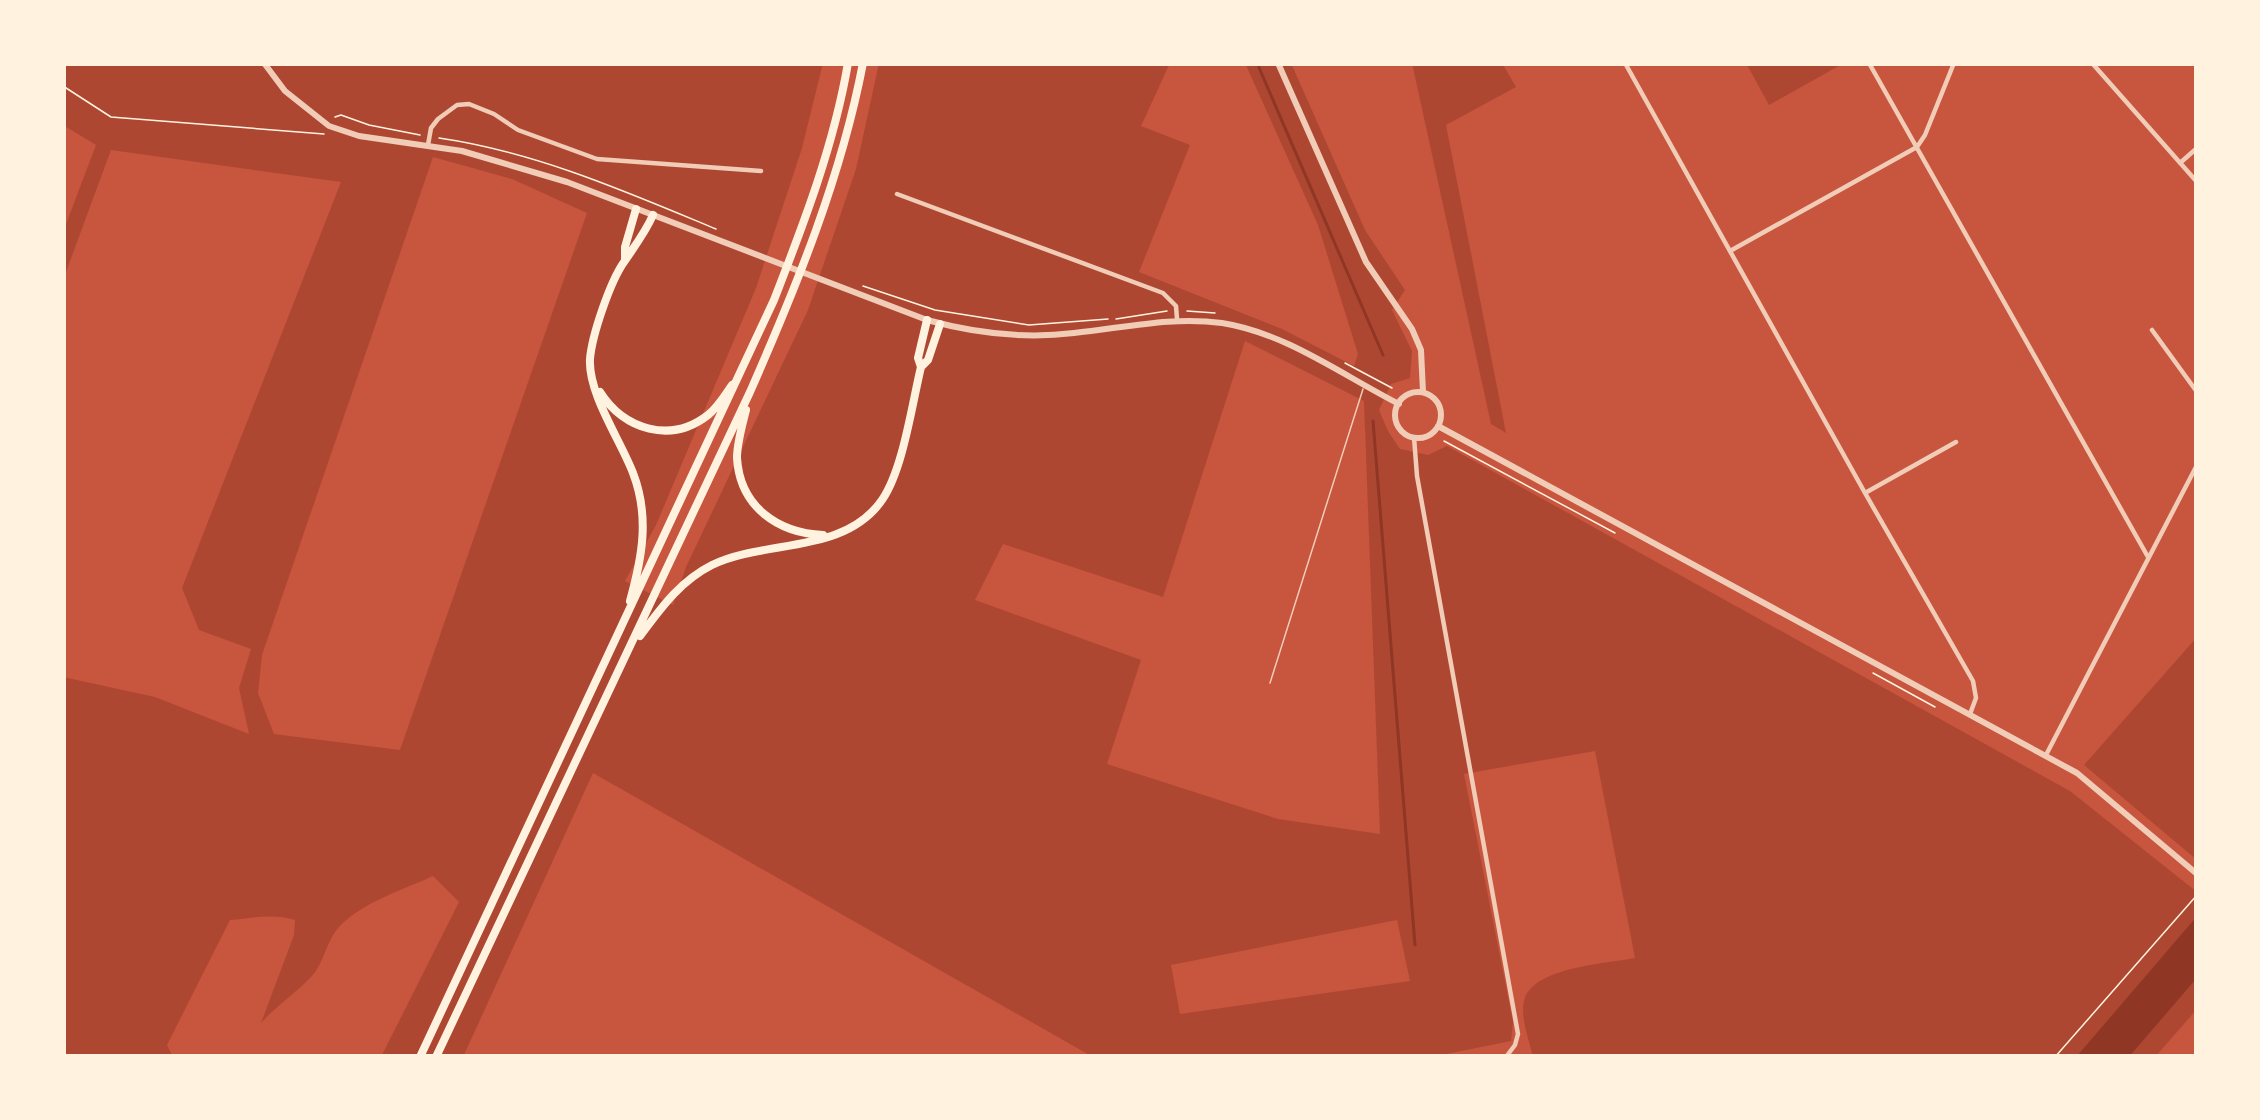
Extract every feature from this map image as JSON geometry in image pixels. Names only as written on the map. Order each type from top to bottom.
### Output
[{"type":"highway","points":[[419,1057],[775,300],[829,144],[848,63]]},
{"type":"highway","points":[[436,1057],[750,392],[818,227],[863,63]]},
{"type":"highway","points":[[625,260],[636,209]]},
{"type":"highway","points":[[623,626],[640,565],[644,521],[633,473],[605,417],[590,359],[593,337],[625,260],[653,215]]},
{"type":"highway","points":[[628,651],[664,604],[695,574],[736,555],[814,541],[854,526],[872,512],[895,475],[921,367],[927,320]]},
{"type":"highway","points":[[921,367],[940,324]]},
{"type":"highway","points":[[594,382],[621,418],[643,429],[664,431],[705,417],[744,369]]},
{"type":"highway","points":[[750,392],[737,455],[748,496],[774,523],[830,535]]},
{"type":"street","points":[[264,63],[285,91],[329,125],[359,136],[497,159],[940,324],[1027,336],[1071,334],[1177,315],[1262,334],[1399,404]]},
{"type":"street","points":[[1278,63],[1366,262],[1412,329],[1420,350],[1423,392]]},
{"type":"street","points":[[1625,63],[1973,681],[1976,698],[1970,715]]},
{"type":"street","points":[[1869,63],[2148,557]]},
{"type":"street","points":[[1730,251],[1917,147],[1954,63]]},
{"type":"street","points":[[2092,63],[2197,182]]},
{"type":"street","points":[[428,146],[438,118],[457,105],[469,104],[518,130],[597,159],[760,171]]},
{"type":"street","points":[[2180,163],[2197,148]]},
{"type":"street","points":[[897,194],[1162,293],[1173,301],[1177,315]]},
{"type":"street","points":[[2152,330],[2197,392]]},
{"type":"street","points":[[1423,392],[1440,407],[1438,426],[1427,436],[1414,437],[1397,422],[1399,404],[1408,394],[1423,392]]},
{"type":"street","points":[[1438,426],[2046,755],[2090,783],[2197,874]]},
{"type":"street","points":[[1414,437],[1420,495],[1517,1034],[1507,1057]]},
{"type":"street","points":[[1864,493],[1956,442]]},
{"type":"street","points":[[2046,755],[2197,465]]},
{"type":"lane","points":[[1270,683],[1364,386]]},
{"type":"path","points":[[63,86],[111,116],[323,135],[329,125]]},
{"type":"path","points":[[852,282],[935,310],[1029,325],[1217,314]]},
{"type":"path","points":[[1340,361],[1392,388]]},
{"type":"path","points":[[2055,1057],[2197,895]]},
{"type":"shaded area","points":[[63,63],[823,63],[802,148],[756,288],[656,525],[625,581],[673,605],[686,567],[808,310],[856,169],[879,63],[1170,63],[1141,126],[1190,145],[1139,272],[1282,329],[1354,366],[1358,354],[1318,225],[1245,63],[1291,63],[1365,230],[1405,290],[1392,310],[1412,351],[1410,378],[1391,384],[1379,410],[1400,449],[1428,455],[1447,446],[2070,791],[2197,892],[2197,916],[2076,1057],[1533,1057],[1523,1014],[1530,990],[1571,969],[1635,958],[1595,751],[1464,774],[1513,1022],[1511,1041],[1431,1057],[1093,1057],[593,773],[463,1057],[381,1057],[459,902],[433,876],[348,918],[311,977],[261,1023],[294,935],[295,920],[271,916],[230,920],[167,1045],[173,1057],[63,1057],[63,677],[155,697],[249,734],[239,688],[251,649],[199,630],[182,588],[341,182],[111,150],[63,280],[63,232],[96,145],[63,125]],"holes":[[[433,157],[512,179],[587,213],[400,750],[274,734],[258,693],[262,655]],[[1245,341],[1364,401],[1380,834],[1278,819],[1107,764],[1141,660],[975,600],[1003,544],[1163,597]],[[1397,920],[1410,981],[1180,1014],[1171,965]]]},
{"type":"shaded area","points":[[1412,63],[1502,63],[1516,87],[1446,125],[1506,433],[1491,424]]},
{"type":"shaded area","points":[[1746,63],[1844,63],[1769,105]]},
{"type":"shaded area","points":[[2197,637],[2197,860],[2084,765]]},
{"type":"shaded area","points":[[2197,916],[2197,978],[2129,1057],[2076,1057]]},
{"type":"shaded area","points":[[2197,978],[2197,1009],[2155,1057],[2129,1057]]},
{"type":"waterway","points":[[1257,63],[1383,355]]},
{"type":"waterway","points":[[1373,421],[1415,945]]}]
